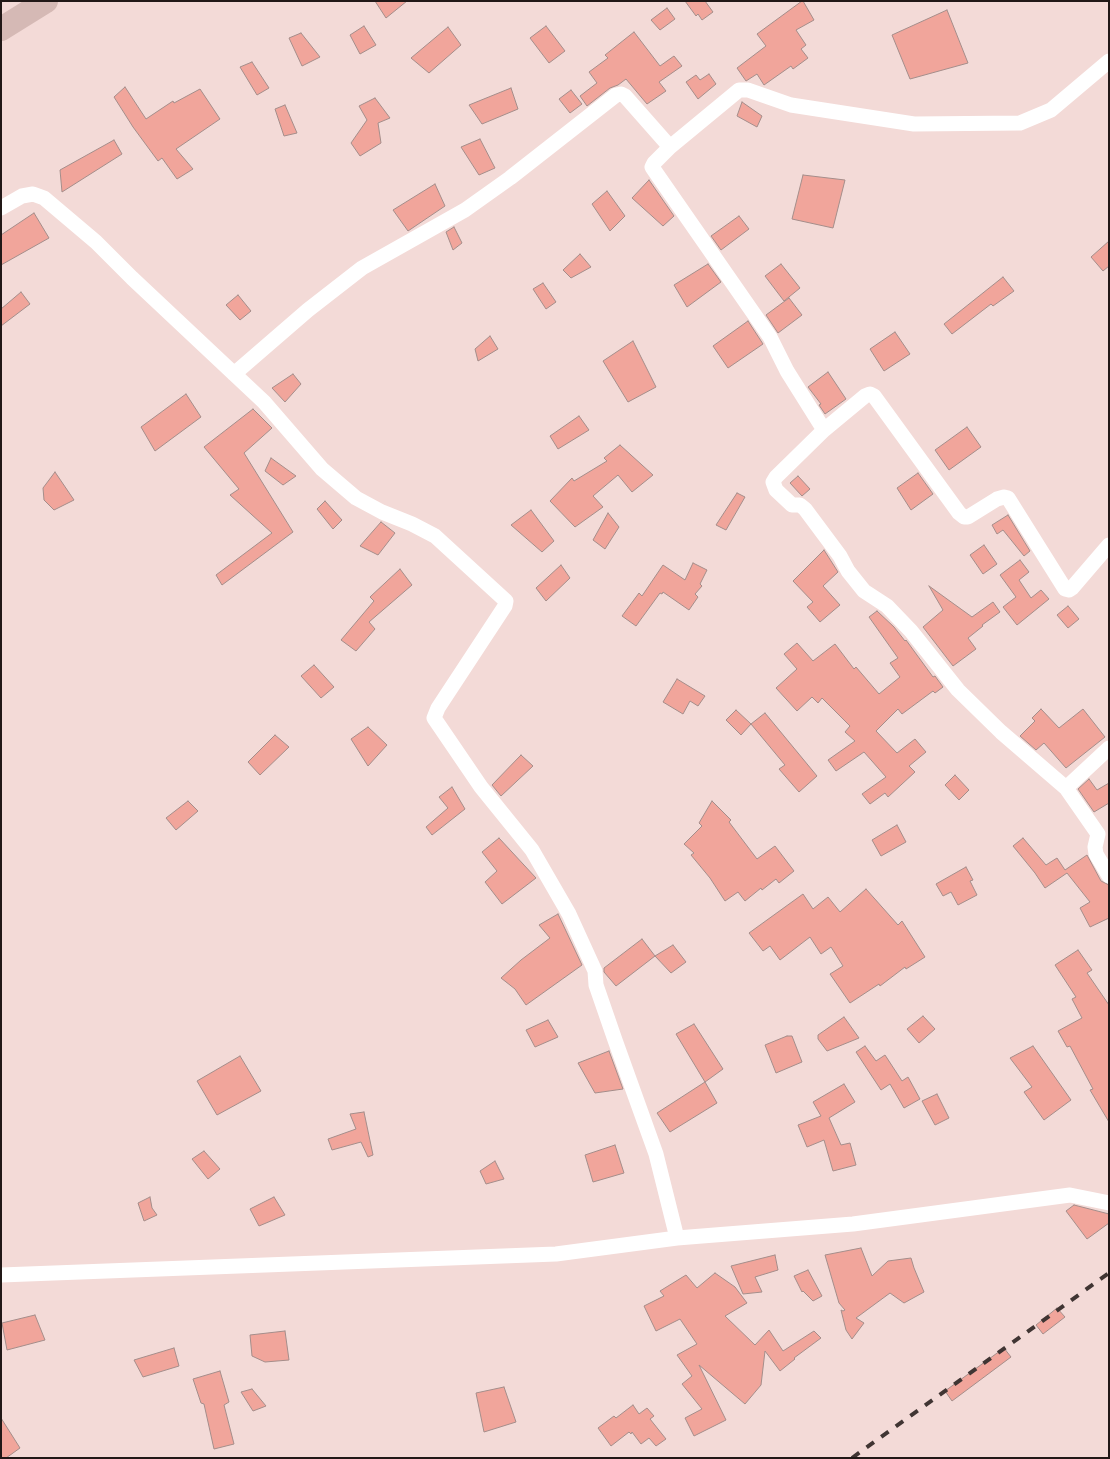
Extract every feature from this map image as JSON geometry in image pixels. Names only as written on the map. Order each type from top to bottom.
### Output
[{"type":"main road","points":[[1,29],[46,1]]},
{"type":"street","points":[[824,430],[787,371],[770,337],[654,170],[652,166],[654,163],[670,147],[739,90],[748,90],[791,105],[914,124],[1020,123],[1050,110],[1109,61]]},
{"type":"street","points":[[234,374],[308,310],[362,268],[465,210],[510,178],[616,95],[621,94],[625,96],[670,147]]},
{"type":"street","points":[[1,208],[22,196],[33,194],[44,198],[96,242],[264,402],[322,469],[356,498],[435,536],[506,601],[505,606],[438,708],[434,718],[481,787],[532,850],[569,914],[595,971],[596,985],[656,1154],[677,1238]]},
{"type":"street","points":[[1109,545],[1072,588],[1069,590],[1065,589],[1008,498],[997,499],[968,518],[964,517],[959,513],[874,396],[870,394],[865,396],[824,430],[773,482],[776,490],[792,505],[800,505],[805,509],[864,591],[887,606],[911,631],[958,690],[1002,732],[1066,788],[1098,834],[1095,847],[1096,854],[1109,876]]},
{"type":"street","points":[[1066,788],[1109,748]]},
{"type":"street","points":[[1,1276],[556,1254],[677,1238],[853,1224],[1070,1195],[1109,1203]]},
{"type":"building","points":[[375,1],[407,1],[386,18]]},
{"type":"building","points":[[685,1],[705,1],[713,12],[702,20],[698,14],[696,16]]},
{"type":"building","points":[[802,1],[814,20],[796,30],[806,45],[801,49],[808,58],[793,69],[791,66],[764,85],[757,74],[746,81],[737,68],[766,46],[757,34]]},
{"type":"building","points":[[667,8],[675,19],[660,30],[651,20]]},
{"type":"building","points":[[947,10],[968,63],[910,79],[892,35]]},
{"type":"building","points":[[364,26],[376,45],[360,54],[350,35]]},
{"type":"building","points":[[546,26],[565,51],[549,63],[530,38]]},
{"type":"building","points":[[448,27],[461,45],[429,73],[411,58]]},
{"type":"building","points":[[634,32],[660,66],[674,56],[682,66],[659,82],[666,91],[647,104],[626,79],[610,88],[587,106],[580,96],[597,83],[589,72],[608,58],[605,55]]},
{"type":"building","points":[[301,33],[320,57],[302,66],[289,38]]},
{"type":"building","points":[[252,62],[269,88],[257,95],[240,67]]},
{"type":"building","points":[[709,74],[716,84],[698,99],[686,82],[696,75],[700,80]]},
{"type":"building","points":[[125,87],[146,119],[173,101],[174,103],[200,89],[220,119],[176,149],[193,169],[177,179],[162,158],[158,161],[114,97]]},
{"type":"building","points":[[511,88],[518,109],[482,124],[469,105]]},
{"type":"building","points":[[571,90],[582,104],[570,113],[559,99]]},
{"type":"building","points":[[375,98],[390,118],[378,123],[381,143],[360,156],[351,143],[367,120],[359,106]]},
{"type":"building","points":[[742,102],[762,116],[757,127],[737,116]]},
{"type":"building","points":[[285,105],[297,133],[284,136],[275,109]]},
{"type":"building","points":[[480,139],[495,168],[479,175],[461,147]]},
{"type":"building","points":[[114,140],[122,154],[62,192],[60,170]]},
{"type":"building","points":[[803,175],[845,180],[833,228],[792,219]]},
{"type":"building","points":[[649,180],[674,216],[663,226],[632,198]]},
{"type":"building","points":[[435,184],[445,206],[408,231],[393,210]]},
{"type":"building","points":[[607,191],[625,216],[610,231],[592,204]]},
{"type":"building","points":[[34,213],[49,238],[1,265],[1,235]]},
{"type":"building","points":[[739,216],[749,229],[721,250],[711,236]]},
{"type":"building","points":[[454,227],[462,243],[453,250],[446,232]]},
{"type":"building","points":[[1109,241],[1109,266],[1103,271],[1091,257]]},
{"type":"building","points":[[580,254],[591,267],[571,278],[563,270]]},
{"type":"building","points":[[708,264],[721,282],[687,307],[674,285]]},
{"type":"building","points":[[781,264],[800,288],[784,301],[765,276]]},
{"type":"building","points":[[1003,277],[1014,291],[993,306],[991,304],[952,334],[944,324]]},
{"type":"building","points":[[543,283],[556,302],[546,309],[533,289]]},
{"type":"building","points":[[21,292],[30,304],[1,326],[1,309]]},
{"type":"building","points":[[238,295],[251,311],[240,320],[226,305]]},
{"type":"building","points":[[789,298],[802,315],[778,333],[766,315]]},
{"type":"building","points":[[748,321],[763,344],[728,368],[713,346]]},
{"type":"building","points":[[895,332],[910,354],[884,371],[870,349]]},
{"type":"building","points":[[490,336],[498,349],[478,361],[475,349]]},
{"type":"building","points":[[633,341],[656,387],[628,402],[603,361]]},
{"type":"building","points":[[828,372],[846,399],[825,414],[819,405],[821,404],[808,387]]},
{"type":"building","points":[[293,374],[301,384],[285,402],[272,388]]},
{"type":"building","points":[[186,394],[201,417],[155,451],[141,427]]},
{"type":"building","points":[[253,409],[272,428],[244,453],[293,532],[222,585],[216,575],[272,533],[230,495],[239,489],[204,447]]},
{"type":"building","points":[[579,416],[589,430],[558,449],[550,436]]},
{"type":"building","points":[[967,427],[981,447],[949,470],[935,450]]},
{"type":"building","points":[[620,445],[653,475],[632,492],[618,475],[593,496],[603,507],[575,527],[550,501],[572,478],[574,481],[607,461],[604,458]]},
{"type":"building","points":[[271,458],[296,476],[283,485],[265,471]]},
{"type":"building","points":[[55,472],[74,500],[54,510],[44,500],[43,488]]},
{"type":"building","points":[[918,473],[933,494],[911,510],[897,488]]},
{"type":"building","points":[[798,476],[810,489],[802,496],[790,483]]},
{"type":"building","points":[[737,493],[745,497],[726,530],[716,525]]},
{"type":"building","points":[[325,501],[342,520],[333,529],[317,509]]},
{"type":"building","points":[[531,510],[554,541],[542,552],[511,525]]},
{"type":"building","points":[[608,513],[619,527],[605,549],[593,540]]},
{"type":"building","points":[[1008,515],[1030,551],[1024,556],[1003,530],[997,534],[992,525]]},
{"type":"building","points":[[381,522],[395,533],[378,555],[360,546]]},
{"type":"building","points":[[984,545],[997,564],[983,574],[970,555]]},
{"type":"building","points":[[824,550],[838,572],[823,586],[840,605],[820,622],[807,607],[813,602],[793,581]]},
{"type":"building","points":[[1020,560],[1029,572],[1019,580],[1031,598],[1041,590],[1049,599],[1017,625],[1003,607],[1016,597],[1000,575]]},
{"type":"building","points":[[693,563],[707,570],[700,584],[702,586],[695,594],[698,597],[689,610],[663,592],[662,594],[660,593],[636,626],[622,616],[639,593],[642,596],[663,565],[685,580]]},
{"type":"building","points":[[561,565],[570,578],[546,601],[536,588]]},
{"type":"building","points":[[400,569],[412,585],[369,622],[375,629],[356,651],[341,640],[374,601],[370,597]]},
{"type":"building","points":[[929,586],[972,617],[993,602],[1000,612],[968,638],[976,649],[953,666],[923,627],[943,610]]},
{"type":"building","points":[[1068,606],[1079,619],[1068,628],[1057,615]]},
{"type":"building","points":[[877,611],[906,640],[933,677],[935,676],[943,687],[935,693],[933,691],[902,714],[898,709],[876,731],[897,753],[915,739],[926,752],[909,766],[915,772],[888,797],[885,793],[870,804],[862,794],[886,777],[864,752],[836,771],[828,760],[855,741],[845,732],[850,726],[822,698],[818,703],[812,697],[797,711],[776,688],[797,669],[784,654],[797,643],[813,661],[835,644],[854,669],[856,667],[879,694],[900,677],[890,663],[898,658],[869,617]]},
{"type":"building","points":[[314,665],[334,687],[321,698],[301,676]]},
{"type":"building","points":[[677,679],[705,696],[698,706],[690,701],[683,714],[663,702]]},
{"type":"building","points":[[1041,709],[1059,728],[1083,709],[1105,737],[1066,768],[1044,743],[1036,750],[1020,736],[1035,721],[1032,718]]},
{"type":"building","points":[[736,710],[751,724],[741,735],[726,720]]},
{"type":"building","points":[[765,713],[817,776],[799,792],[779,769],[785,765],[751,724]]},
{"type":"building","points":[[368,727],[387,745],[368,766],[351,739]]},
{"type":"building","points":[[275,735],[289,747],[260,775],[248,762]]},
{"type":"building","points":[[521,755],[533,766],[501,796],[492,785]]},
{"type":"building","points":[[955,775],[969,790],[959,800],[945,785]]},
{"type":"building","points":[[1089,779],[1097,790],[1109,783],[1109,803],[1094,812],[1078,789]]},
{"type":"building","points":[[452,787],[465,809],[432,835],[426,827],[448,808],[439,797]]},
{"type":"building","points":[[188,801],[198,811],[176,830],[166,818]]},
{"type":"building","points":[[712,801],[731,820],[729,822],[757,859],[775,846],[794,871],[779,883],[776,879],[762,890],[761,888],[745,901],[738,892],[725,901],[710,878],[691,855],[694,853],[684,844],[702,826],[699,823]]},
{"type":"building","points":[[897,825],[906,842],[881,856],[872,840]]},
{"type":"building","points":[[499,838],[536,878],[502,904],[485,882],[497,871],[482,852]]},
{"type":"building","points":[[1023,838],[1046,865],[1057,858],[1065,870],[1087,855],[1101,881],[1109,885],[1109,918],[1090,927],[1080,908],[1090,902],[1067,873],[1045,888],[1013,846]]},
{"type":"building","points":[[966,867],[973,880],[970,881],[977,895],[958,905],[951,892],[943,896],[936,884]]},
{"type":"building","points":[[866,889],[898,925],[902,921],[925,957],[906,969],[905,967],[880,986],[879,984],[850,1003],[830,974],[843,966],[831,947],[821,954],[810,937],[780,960],[770,946],[763,951],[749,933],[803,894],[813,909],[828,897],[840,912]]},
{"type":"building","points":[[558,914],[582,965],[526,1005],[515,989],[501,978],[550,938],[539,925]]},
{"type":"building","points":[[642,939],[655,956],[616,986],[604,972],[604,968]]},
{"type":"building","points":[[673,945],[686,962],[671,973],[655,956]]},
{"type":"building","points":[[1078,950],[1092,970],[1087,973],[1109,1005],[1109,1122],[1090,1090],[1093,1089],[1070,1046],[1067,1047],[1058,1031],[1082,1018],[1072,999],[1076,997],[1055,965]]},
{"type":"building","points":[[923,1016],[935,1029],[919,1043],[907,1029]]},
{"type":"building","points":[[844,1017],[859,1038],[827,1051],[818,1039],[818,1035]]},
{"type":"building","points":[[548,1020],[558,1037],[535,1047],[526,1030]]},
{"type":"building","points":[[694,1024],[723,1069],[705,1082],[676,1034]]},
{"type":"building","points":[[787,1036],[792,1036],[802,1062],[776,1073],[765,1045]]},
{"type":"building","points":[[865,1046],[876,1061],[885,1055],[902,1081],[908,1077],[920,1099],[904,1108],[890,1084],[881,1090],[856,1052]]},
{"type":"building","points":[[1033,1046],[1071,1100],[1044,1120],[1024,1092],[1032,1087],[1010,1058]]},
{"type":"building","points":[[609,1051],[623,1089],[595,1093],[578,1063]]},
{"type":"building","points":[[240,1056],[261,1091],[217,1115],[197,1081]]},
{"type":"building","points":[[705,1082],[717,1103],[670,1132],[657,1113]]},
{"type":"building","points":[[844,1084],[855,1102],[829,1118],[841,1145],[850,1143],[856,1165],[833,1171],[824,1140],[807,1147],[798,1125],[821,1116],[813,1102]]},
{"type":"building","points":[[937,1094],[949,1118],[935,1125],[922,1101]]},
{"type":"building","points":[[364,1112],[373,1155],[368,1157],[361,1142],[332,1150],[328,1139],[356,1129],[350,1114]]},
{"type":"building","points":[[615,1145],[624,1173],[593,1182],[585,1155]]},
{"type":"building","points":[[204,1151],[220,1169],[208,1179],[192,1159]]},
{"type":"building","points":[[495,1161],[504,1179],[486,1184],[480,1171]]},
{"type":"building","points":[[150,1197],[152,1208],[157,1215],[144,1221],[138,1203]]},
{"type":"building","points":[[274,1197],[285,1215],[259,1226],[250,1209]]},
{"type":"building","points":[[1074,1205],[1109,1214],[1109,1223],[1087,1239],[1066,1211]]},
{"type":"building","points":[[861,1248],[872,1276],[888,1261],[911,1258],[924,1292],[904,1303],[890,1293],[856,1318],[864,1323],[852,1339],[846,1330],[841,1310],[845,1310],[839,1303],[825,1255]]},
{"type":"building","points":[[775,1255],[778,1270],[755,1277],[762,1292],[743,1294],[731,1266]]},
{"type":"building","points":[[808,1270],[822,1296],[813,1301],[802,1292],[794,1276]]},
{"type":"building","points":[[715,1273],[735,1287],[747,1303],[725,1316],[755,1345],[769,1330],[783,1351],[814,1331],[821,1338],[780,1371],[765,1351],[761,1385],[745,1404],[699,1365],[726,1420],[694,1436],[685,1418],[702,1409],[682,1384],[692,1376],[677,1355],[697,1344],[680,1319],[656,1331],[644,1306],[664,1296],[660,1291],[686,1275],[697,1288]]},
{"type":"building","points":[[1057,1308],[1065,1317],[1043,1334],[1036,1325]]},
{"type":"building","points":[[35,1315],[45,1340],[7,1350],[2,1323]]},
{"type":"building","points":[[285,1331],[289,1360],[265,1362],[252,1356],[250,1335]]},
{"type":"building","points":[[174,1348],[179,1366],[143,1377],[134,1360]]},
{"type":"building","points":[[1004,1348],[1011,1357],[952,1401],[945,1391]]},
{"type":"building","points":[[220,1371],[229,1402],[224,1405],[234,1444],[214,1449],[204,1404],[201,1403],[193,1379]]},
{"type":"building","points":[[504,1387],[516,1422],[484,1432],[476,1393]]},
{"type":"building","points":[[252,1389],[266,1406],[253,1411],[241,1392]]},
{"type":"building","points":[[633,1405],[639,1414],[647,1408],[654,1416],[650,1419],[666,1439],[656,1446],[649,1438],[641,1444],[632,1432],[631,1434],[629,1432],[611,1446],[598,1428],[614,1416],[616,1418]]},
{"type":"building","points":[[1,1418],[20,1448],[6,1458],[1,1458]]},
{"type":"railway","points":[[852,1458],[1109,1273]]}]
